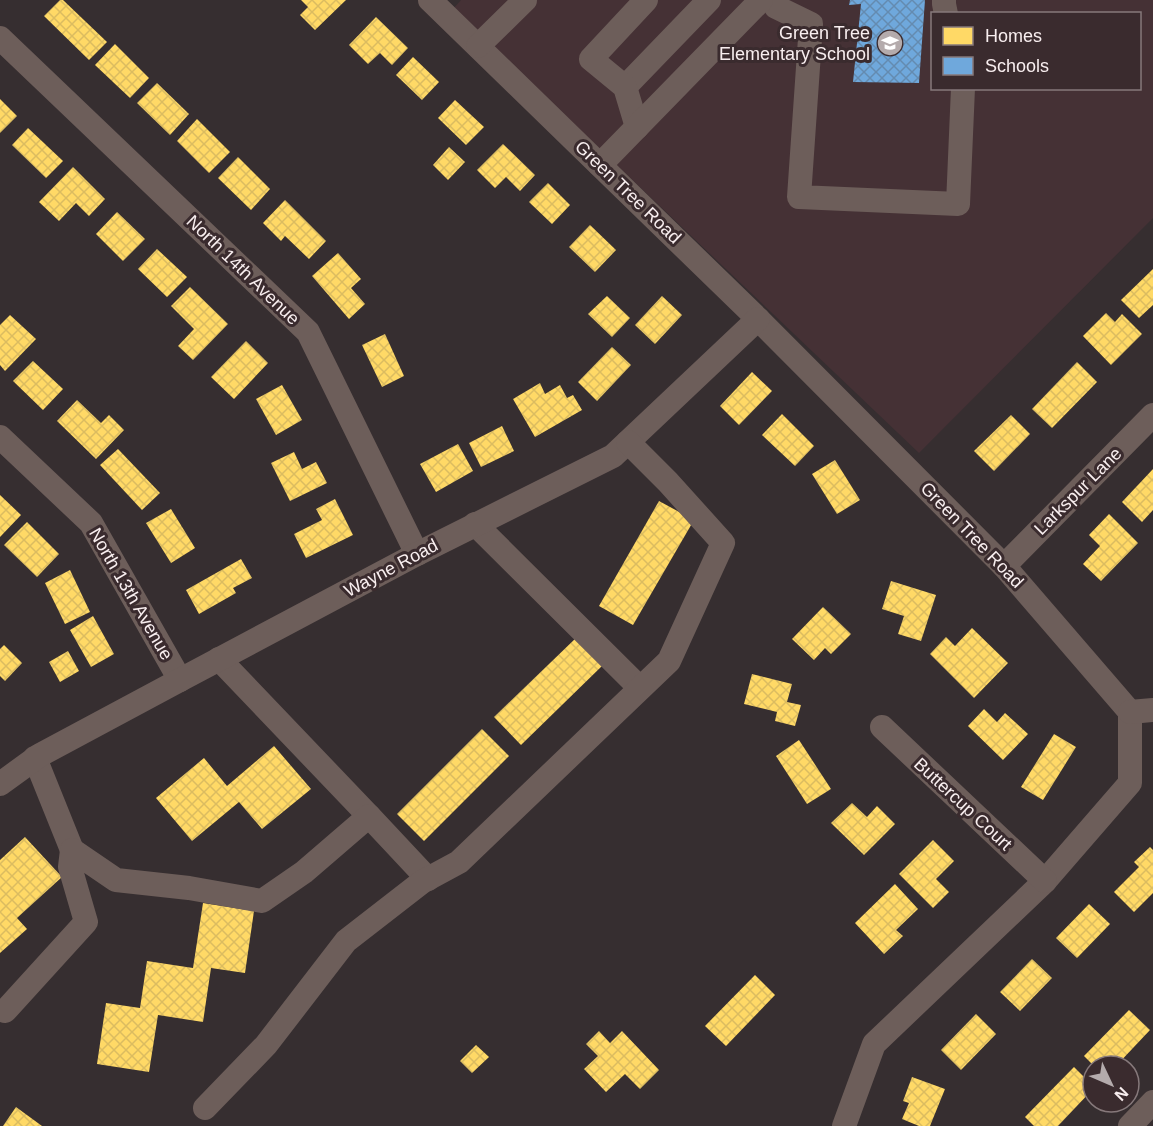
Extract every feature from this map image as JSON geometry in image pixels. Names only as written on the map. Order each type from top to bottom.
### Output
[{"type":"street","name":"Green Tree Road","points":[[430,0],[758,320],[1004,566],[1141,711],[1130,783],[1045,881],[874,1044],[844,1126]]},
{"type":"street","points":[[478,46],[525,0]]},
{"type":"street","points":[[637,127],[625,87],[591,59],[646,0]]},
{"type":"street","points":[[625,87],[709,0]]},
{"type":"street","points":[[600,165],[762,0]]},
{"type":"street","points":[[774,0],[776,7],[811,24],[799,197],[958,204],[963,90]]},
{"type":"street","name":"North 14th Avenue","points":[[0,38],[308,332],[417,554]]},
{"type":"street","name":"Wayne Road","points":[[0,784],[35,758],[219,659],[475,524],[612,456],[758,320]]},
{"type":"street","name":"Larkspur Lane","points":[[1004,566],[1153,415]]},
{"type":"street","name":"North 13th Avenue","points":[[0,437],[91,524],[180,680]]},
{"type":"street","points":[[205,1107],[266,1045],[346,941],[422,882],[459,862],[669,661],[723,543],[628,442]]},
{"type":"street","points":[[475,524],[640,688]]},
{"type":"street","points":[[219,659],[428,879]]},
{"type":"street","name":"Buttercup Court","points":[[882,727],[1045,881]]},
{"type":"street","points":[[5,1011],[86,922],[70,867],[72,850],[35,758]]},
{"type":"street","points":[[72,850],[117,880],[189,888],[262,901],[304,872],[369,816]]},
{"type":"street","points":[[1130,1126],[1153,1102]]},
{"type":"shaded area","points":[[461,0],[1153,0],[1153,218],[919,453],[453,9]]},
{"type":"building: Homes","points":[[60,0],[63,0],[107,42],[89,60],[44,16]]},
{"type":"building: Homes","points":[[301,0],[346,0],[315,30],[300,15],[308,7]]},
{"type":"building: Homes","points":[[376,17],[408,48],[392,65],[380,53],[368,64],[349,45]]},
{"type":"building: Homes","points":[[115,44],[149,78],[130,98],[95,65]]},
{"type":"building: Homes","points":[[413,57],[439,82],[422,100],[396,75]]},
{"type":"building: Homes","points":[[157,83],[189,114],[170,135],[137,103]]},
{"type":"building: Homes","points":[[0,99],[17,116],[0,133]]},
{"type":"building: Homes","points":[[455,100],[484,127],[466,145],[438,118]]},
{"type":"building: Homes","points":[[197,119],[230,152],[209,173],[177,141]]},
{"type":"building: Homes","points":[[28,128],[63,161],[46,178],[12,145]]},
{"type":"building: Homes","points":[[503,144],[535,175],[520,191],[506,177],[495,188],[477,170]]},
{"type":"building: Homes","points":[[449,147],[465,162],[448,180],[433,165]]},
{"type":"building: Homes","points":[[238,157],[270,189],[251,210],[218,178]]},
{"type":"building: Homes","points":[[73,167],[105,199],[89,216],[76,203],[59,221],[39,202]]},
{"type":"building: Homes","points":[[548,183],[570,205],[552,224],[529,202]]},
{"type":"building: Homes","points":[[285,200],[326,241],[309,259],[285,236],[281,241],[263,223]]},
{"type":"building: Homes","points":[[117,212],[145,239],[123,261],[96,234]]},
{"type":"building: Homes","points":[[590,225],[616,250],[595,272],[569,247]]},
{"type":"building: Homes","points":[[157,249],[187,277],[167,297],[138,269]]},
{"type":"building: Homes","points":[[338,253],[361,279],[351,288],[365,304],[349,319],[312,276]]},
{"type":"building: Homes","points":[[1153,269],[1153,305],[1139,318],[1121,300]]},
{"type":"building: Homes","points":[[190,287],[228,324],[193,360],[178,346],[194,329],[171,306]]},
{"type":"building: Homes","points":[[607,296],[630,318],[612,337],[588,314]]},
{"type":"building: Homes","points":[[662,296],[682,315],[655,344],[635,325]]},
{"type":"building: Homes","points":[[1106,313],[1115,322],[1122,314],[1142,334],[1111,365],[1083,336]]},
{"type":"building: Homes","points":[[10,315],[36,339],[5,371],[0,365],[0,325]]},
{"type":"building: Homes","points":[[385,334],[404,376],[382,387],[362,345]]},
{"type":"building: Homes","points":[[246,341],[268,363],[234,399],[211,377]]},
{"type":"building: Homes","points":[[612,347],[631,365],[597,401],[578,382]]},
{"type":"building: Homes","points":[[33,361],[63,389],[43,410],[13,381]]},
{"type":"building: Homes","points":[[1077,362],[1097,382],[1052,428],[1032,409]]},
{"type":"building: Homes","points":[[752,372],[772,391],[739,425],[720,406]]},
{"type":"building: Homes","points":[[540,383],[545,394],[560,385],[567,398],[573,395],[582,410],[535,437],[513,399]]},
{"type":"building: Homes","points":[[282,385],[302,420],[276,435],[256,399]]},
{"type":"building: Homes","points":[[77,400],[101,423],[109,415],[124,430],[96,459],[57,421]]},
{"type":"building: Homes","points":[[782,414],[814,446],[795,466],[762,435]]},
{"type":"building: Homes","points":[[1011,415],[1030,434],[994,471],[974,451]]},
{"type":"building: Homes","points":[[502,426],[514,451],[481,467],[469,443]]},
{"type":"building: Homes","points":[[458,444],[473,471],[436,492],[420,464]]},
{"type":"building: Homes","points":[[118,449],[160,493],[142,510],[100,465]]},
{"type":"building: Homes","points":[[294,452],[302,469],[316,462],[327,483],[290,501],[271,463]]},
{"type":"building: Homes","points":[[835,460],[860,500],[837,514],[812,474]]},
{"type":"building: Homes","points":[[1153,469],[1153,510],[1142,522],[1122,502]]},
{"type":"building: Homes","points":[[0,495],[21,515],[0,537]]},
{"type":"building: Homes","points":[[335,499],[353,535],[306,558],[294,534],[322,520],[316,509]]},
{"type":"building: Homes","points":[[659,501],[694,520],[633,625],[599,606]]},
{"type":"building: Homes","points":[[171,509],[195,548],[171,563],[146,523]]},
{"type":"building: Homes","points":[[1109,514],[1138,543],[1101,581],[1083,564],[1100,546],[1089,535]]},
{"type":"building: Homes","points":[[27,522],[59,554],[37,577],[4,545]]},
{"type":"building: Homes","points":[[241,559],[252,578],[233,588],[236,593],[199,614],[186,590]]},
{"type":"building: Homes","points":[[70,570],[90,612],[65,624],[45,583]]},
{"type":"building: Homes","points":[[891,581],[936,595],[921,641],[898,634],[904,616],[882,609]]},
{"type":"building: Homes","points":[[823,607],[851,634],[831,654],[825,648],[814,660],[792,639]]},
{"type":"building: Homes","points":[[93,616],[114,654],[91,667],[70,630]]},
{"type":"building: Homes","points":[[972,628],[1008,663],[974,698],[930,654],[946,637],[955,646]]},
{"type":"building: Homes","points":[[577,637],[603,665],[521,745],[494,717]]},
{"type":"building: Homes","points":[[4,645],[22,663],[5,681],[0,676],[0,649]]},
{"type":"building: Homes","points":[[68,651],[79,671],[60,682],[49,662]]},
{"type":"building: Homes","points":[[752,674],[792,684],[787,702],[801,705],[795,726],[775,721],[777,712],[744,704]]},
{"type":"building: Homes","points":[[984,709],[997,722],[1005,713],[1028,734],[1003,760],[968,726]]},
{"type":"building: Homes","points":[[482,729],[509,756],[424,841],[397,814]]},
{"type":"building: Homes","points":[[1054,734],[1076,747],[1043,800],[1021,787]]},
{"type":"building: Homes","points":[[799,740],[831,789],[807,804],[776,756]]},
{"type":"building: Homes","points":[[274,746],[311,789],[262,829],[239,802],[192,841],[156,798],[204,758],[227,786]]},
{"type":"building: Homes","points":[[852,803],[867,817],[877,806],[895,824],[864,855],[831,823]]},
{"type":"building: Homes","points":[[25,837],[62,877],[17,918],[27,929],[0,953],[0,860]]},
{"type":"building: Homes","points":[[933,840],[954,861],[936,879],[949,892],[933,908],[899,874]]},
{"type":"building: Homes","points":[[1150,847],[1153,850],[1153,893],[1134,912],[1114,892],[1139,867],[1134,862]]},
{"type":"building: Homes","points":[[895,884],[918,909],[896,930],[903,936],[884,954],[855,923]]},
{"type":"building: Homes","points":[[203,903],[254,911],[245,973],[211,968],[203,1022],[158,1015],[149,1072],[97,1064],[106,1003],[140,1008],[147,961],[193,968]]},
{"type":"building: Homes","points":[[1089,904],[1110,924],[1077,958],[1056,938]]},
{"type":"building: Homes","points":[[1032,959],[1052,978],[1020,1011],[1000,992]]},
{"type":"building: Homes","points":[[755,975],[775,995],[726,1046],[705,1026]]},
{"type":"building: Homes","points":[[1129,1010],[1150,1030],[1127,1054],[1086,1054]]},
{"type":"building: Homes","points":[[976,1014],[996,1034],[961,1070],[941,1050]]},
{"type":"building: Homes","points":[[599,1031],[610,1043],[622,1031],[659,1070],[640,1089],[625,1074],[606,1092],[584,1069],[598,1056],[586,1044]]},
{"type":"building: Homes","points":[[476,1045],[489,1057],[472,1073],[460,1061]]},
{"type":"building: Homes","points":[[1074,1067],[1081,1074],[1081,1102],[1058,1126],[1034,1126],[1025,1117]]},
{"type":"building: Homes","points":[[912,1077],[945,1089],[930,1126],[919,1126],[902,1119],[909,1103],[903,1101]]},
{"type":"building: Homes","points":[[16,1107],[42,1126],[3,1126]]},
{"type":"building: Schools","name":"Green Tree Elementary School","points":[[850,0],[925,0],[919,83],[853,82],[861,4],[849,5]]},
{"type":"place","name":"Green Tree Elementary School","points":[[890,43]]}]
